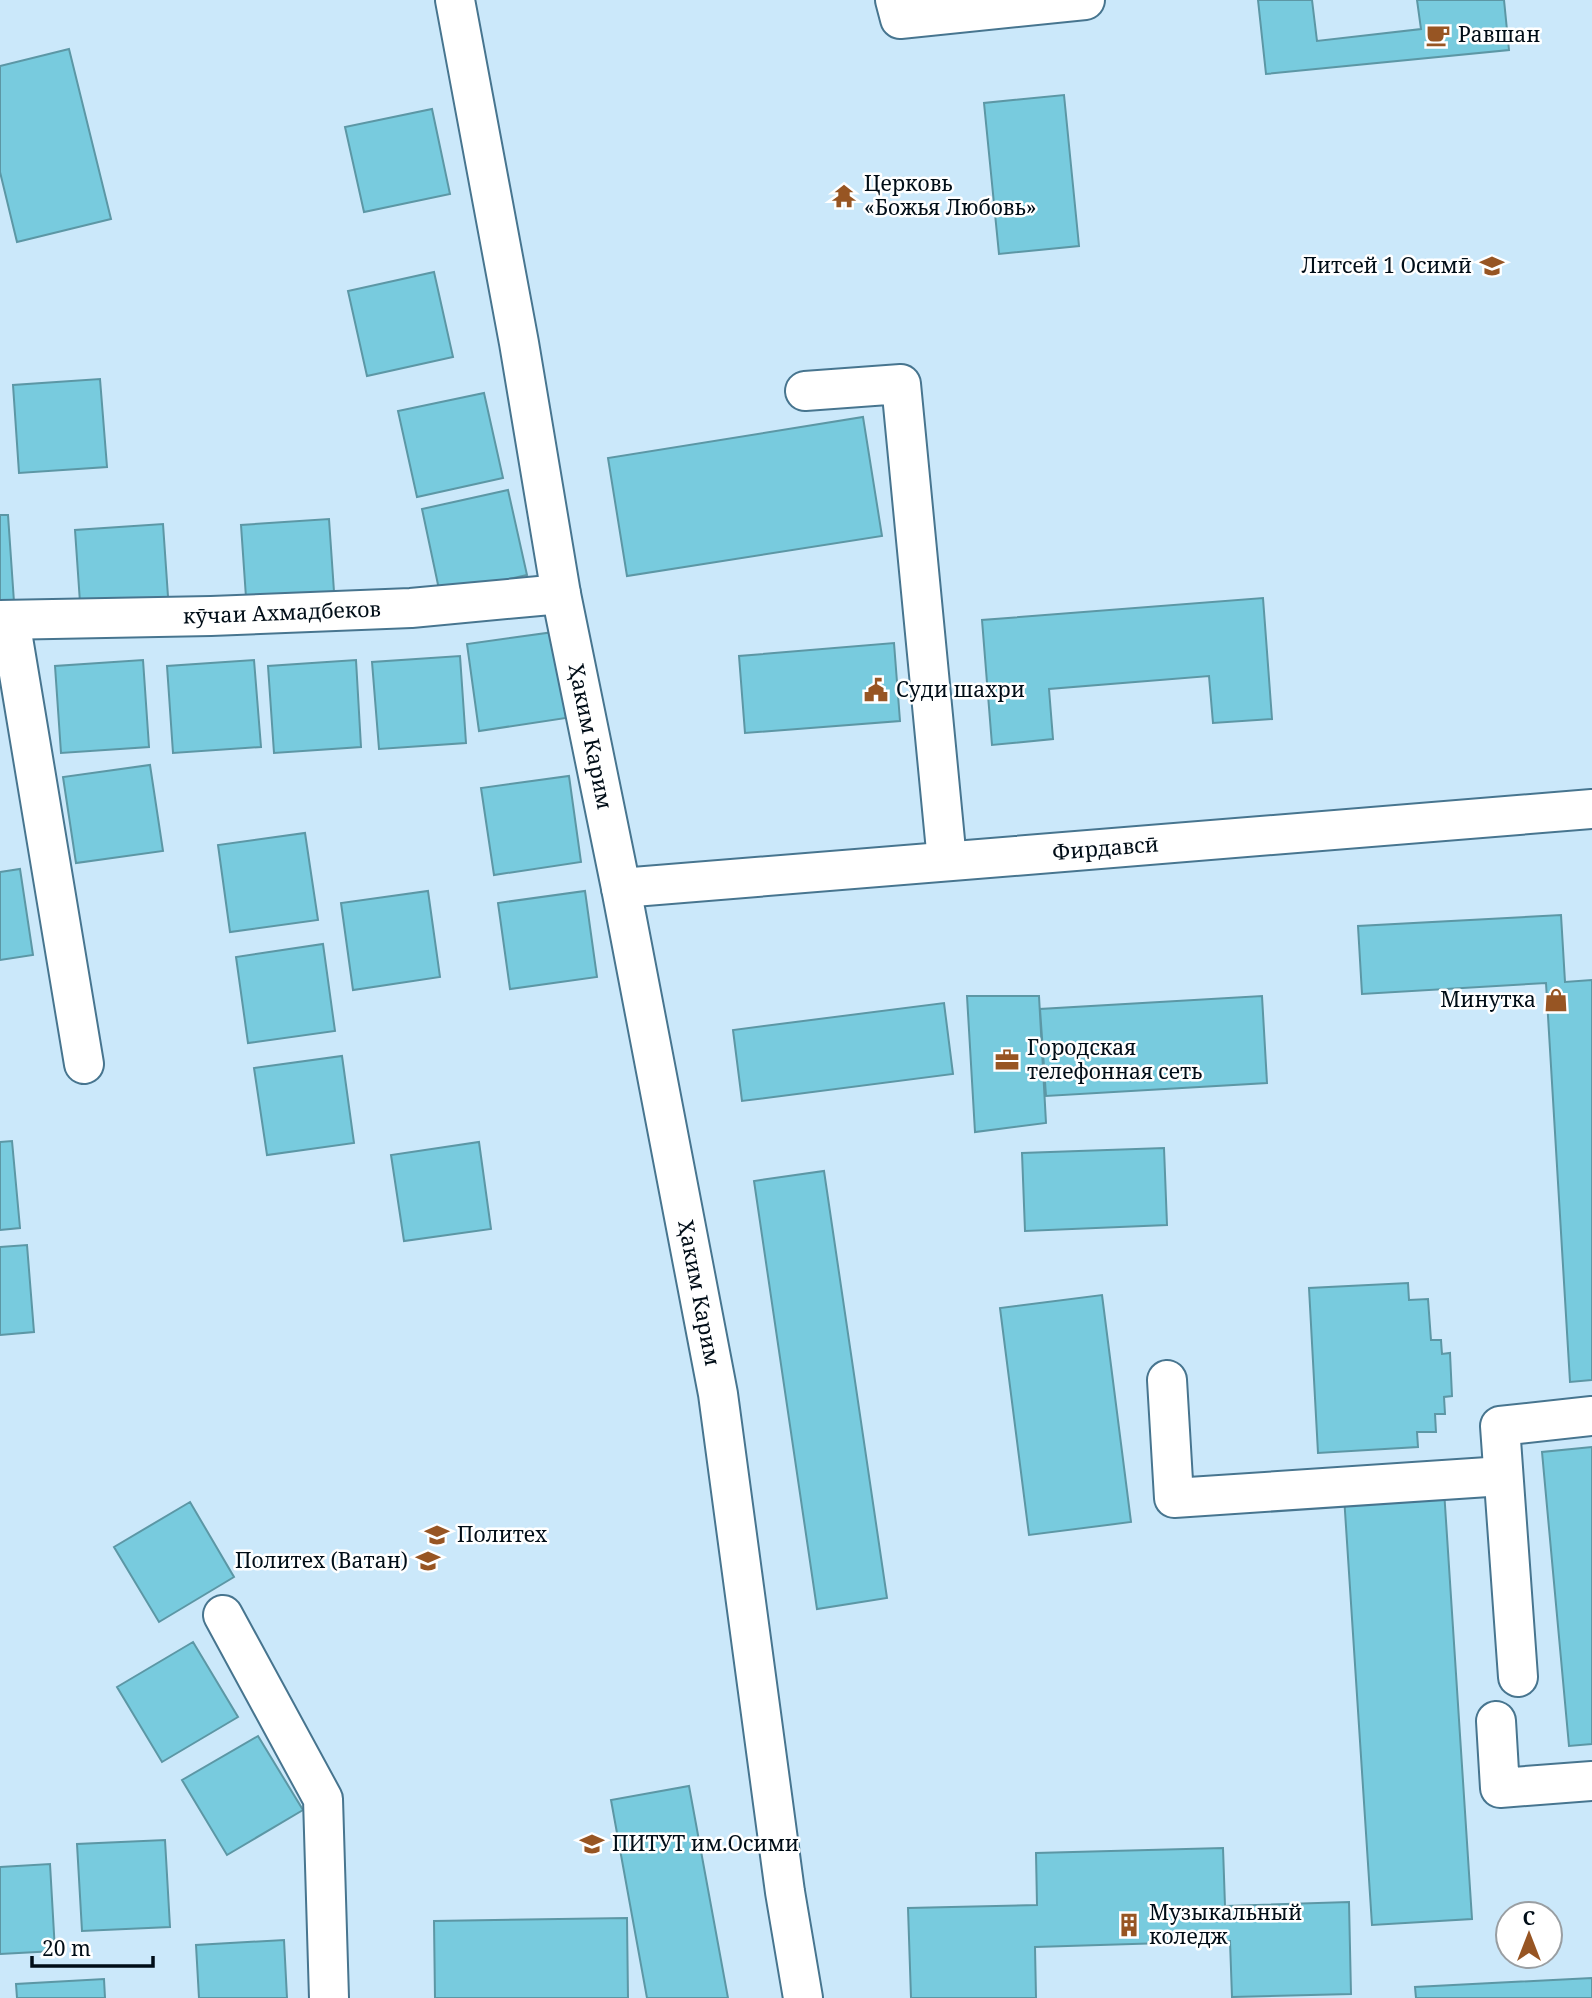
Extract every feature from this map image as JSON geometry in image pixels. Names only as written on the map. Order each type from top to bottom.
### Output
[{"type":"street","name":"Ҳаким Карим","points":[[455,0],[520,343],[561,594],[621,888],[718,1394],[785,1892],[803,1998]]},
{"type":"street","points":[[895,0],[900,19],[1085,0]]},
{"type":"street","points":[[806,391],[901,384],[947,861]]},
{"type":"street","name":"кӯчаи Ахмадбеков","points":[[5,620],[211,616],[398,608],[561,594]]},
{"type":"street","points":[[5,620],[84,1064]]},
{"type":"street","name":"Фирдавсӣ","points":[[621,888],[1592,809]]},
{"type":"street","points":[[1167,1380],[1174,1498],[1503,1476]]},
{"type":"street","points":[[1518,1676],[1500,1426],[1592,1416]]},
{"type":"street","points":[[223,1615],[323,1799],[329,1998]]},
{"type":"street","points":[[1496,1721],[1500,1788],[1592,1781]]},
{"type":"building","name":"Равшан","points":[[1258,0],[1312,0],[1317,41],[1421,29],[1417,0],[1504,0],[1509,50],[1266,74]]},
{"type":"building","points":[[69,49],[111,219],[17,242],[0,172],[0,66]]},
{"type":"building","points":[[1064,95],[1079,246],[999,254],[984,103]]},
{"type":"building","points":[[432,109],[450,194],[364,212],[345,127]]},
{"type":"building","points":[[434,272],[453,357],[367,376],[348,291]]},
{"type":"building","points":[[100,379],[107,467],[19,473],[13,385]]},
{"type":"building","points":[[484,393],[503,478],[417,497],[398,411]]},
{"type":"building","points":[[863,417],[882,536],[627,576],[608,458]]},
{"type":"building","points":[[508,490],[527,575],[440,594],[422,509]]},
{"type":"building","points":[[0,515],[8,515],[14,602],[0,603]]},
{"type":"building","points":[[329,519],[335,606],[247,612],[241,525]]},
{"type":"building","points":[[163,524],[169,611],[81,617],[75,530]]},
{"type":"building","points":[[1263,598],[1272,719],[1213,723],[1209,676],[1049,689],[1053,739],[992,745],[982,620]]},
{"type":"building","points":[[554,632],[566,718],[479,731],[467,644]]},
{"type":"building","points":[[894,643],[900,721],[745,733],[739,656]]},
{"type":"building","points":[[460,656],[466,743],[379,749],[372,662]]},
{"type":"building","points":[[143,660],[149,747],[61,753],[55,666]]},
{"type":"building","points":[[254,660],[261,747],[173,753],[167,666]]},
{"type":"building","points":[[356,660],[361,747],[274,753],[268,666]]},
{"type":"building","points":[[150,765],[163,851],[76,863],[63,777]]},
{"type":"building","points":[[569,776],[581,862],[494,875],[481,788]]},
{"type":"building","points":[[305,833],[318,920],[230,932],[218,845]]},
{"type":"building","points":[[20,869],[33,955],[0,960],[0,872]]},
{"type":"building","points":[[428,891],[440,977],[353,990],[341,903]]},
{"type":"building","points":[[585,891],[597,977],[510,989],[498,903]]},
{"type":"building","points":[[1561,915],[1565,982],[1592,980],[1592,1380],[1570,1382],[1546,983],[1362,994],[1358,926]]},
{"type":"building","points":[[323,944],[335,1031],[248,1043],[236,957]]},
{"type":"building","name":"Городская телефонная сеть","points":[[967,996],[1039,996],[1046,1123],[975,1132]]},
{"type":"building","points":[[1262,996],[1267,1083],[1046,1096],[1040,1009]]},
{"type":"building","points":[[944,1003],[953,1074],[742,1101],[733,1030]]},
{"type":"building","points":[[342,1056],[354,1143],[267,1155],[254,1068]]},
{"type":"building","points":[[12,1141],[20,1228],[0,1230],[0,1142]]},
{"type":"building","points":[[479,1142],[491,1229],[404,1241],[391,1155]]},
{"type":"building","points":[[1164,1148],[1167,1225],[1025,1231],[1022,1153]]},
{"type":"building","points":[[824,1171],[887,1598],[817,1609],[754,1181]]},
{"type":"building","points":[[27,1245],[34,1332],[0,1335],[0,1247]]},
{"type":"building","points":[[1408,1283],[1409,1300],[1428,1299],[1431,1340],[1441,1340],[1442,1354],[1450,1353],[1452,1396],[1444,1397],[1445,1414],[1435,1414],[1436,1432],[1417,1432],[1418,1447],[1318,1453],[1309,1288]]},
{"type":"building","points":[[1102,1295],[1131,1522],[1029,1535],[1000,1308]]},
{"type":"building","points":[[1592,1447],[1592,1744],[1569,1746],[1542,1452]]},
{"type":"building","points":[[1444,1490],[1472,1919],[1372,1925],[1344,1496]]},
{"type":"building","points":[[190,1502],[234,1577],[159,1622],[114,1547]]},
{"type":"building","points":[[193,1642],[238,1717],[162,1762],[117,1687]]},
{"type":"building","points":[[258,1736],[303,1810],[227,1855],[182,1780]]},
{"type":"building","points":[[689,1786],[728,1998],[647,1998],[611,1800]]},
{"type":"building","points":[[165,1840],[170,1927],[82,1931],[77,1844]]},
{"type":"building","name":"Музыкальный коледж","points":[[1223,1848],[1225,1906],[1349,1902],[1351,1994],[1232,1997],[1230,1941],[1035,1947],[1036,1998],[911,1998],[908,1908],[1037,1905],[1036,1853]]},
{"type":"building","points":[[50,1864],[55,1951],[0,1954],[0,1867]]},
{"type":"building","points":[[627,1918],[628,1998],[435,1998],[434,1921]]},
{"type":"building","points":[[284,1940],[287,1998],[199,1998],[196,1945]]},
{"type":"building","points":[[1592,1978],[1592,1998],[1416,1998],[1415,1987]]},
{"type":"building","points":[[104,1979],[105,1998],[17,1998],[16,1984]]},
{"type":"place","name":"Равшан","points":[[1438,35]]},
{"type":"place","name":"Церковь «Божья Любовь»","points":[[844,196]]},
{"type":"place","name":"Литсей 1 Осимӣ","points":[[1492,266]]},
{"type":"place","name":"Суди шахри","points":[[876,690]]},
{"type":"place","name":"Минутка","points":[[1556,1000]]},
{"type":"place","name":"Городская телефонная сеть","points":[[1007,1060]]},
{"type":"place","name":"Политех","points":[[437,1535]]},
{"type":"place","name":"Политех (Ватан)","points":[[428,1561]]},
{"type":"place","name":"ПИТУТ им.Осими","points":[[592,1844]]},
{"type":"place","name":"Музыкальный коледж","points":[[1129,1925]]}]
